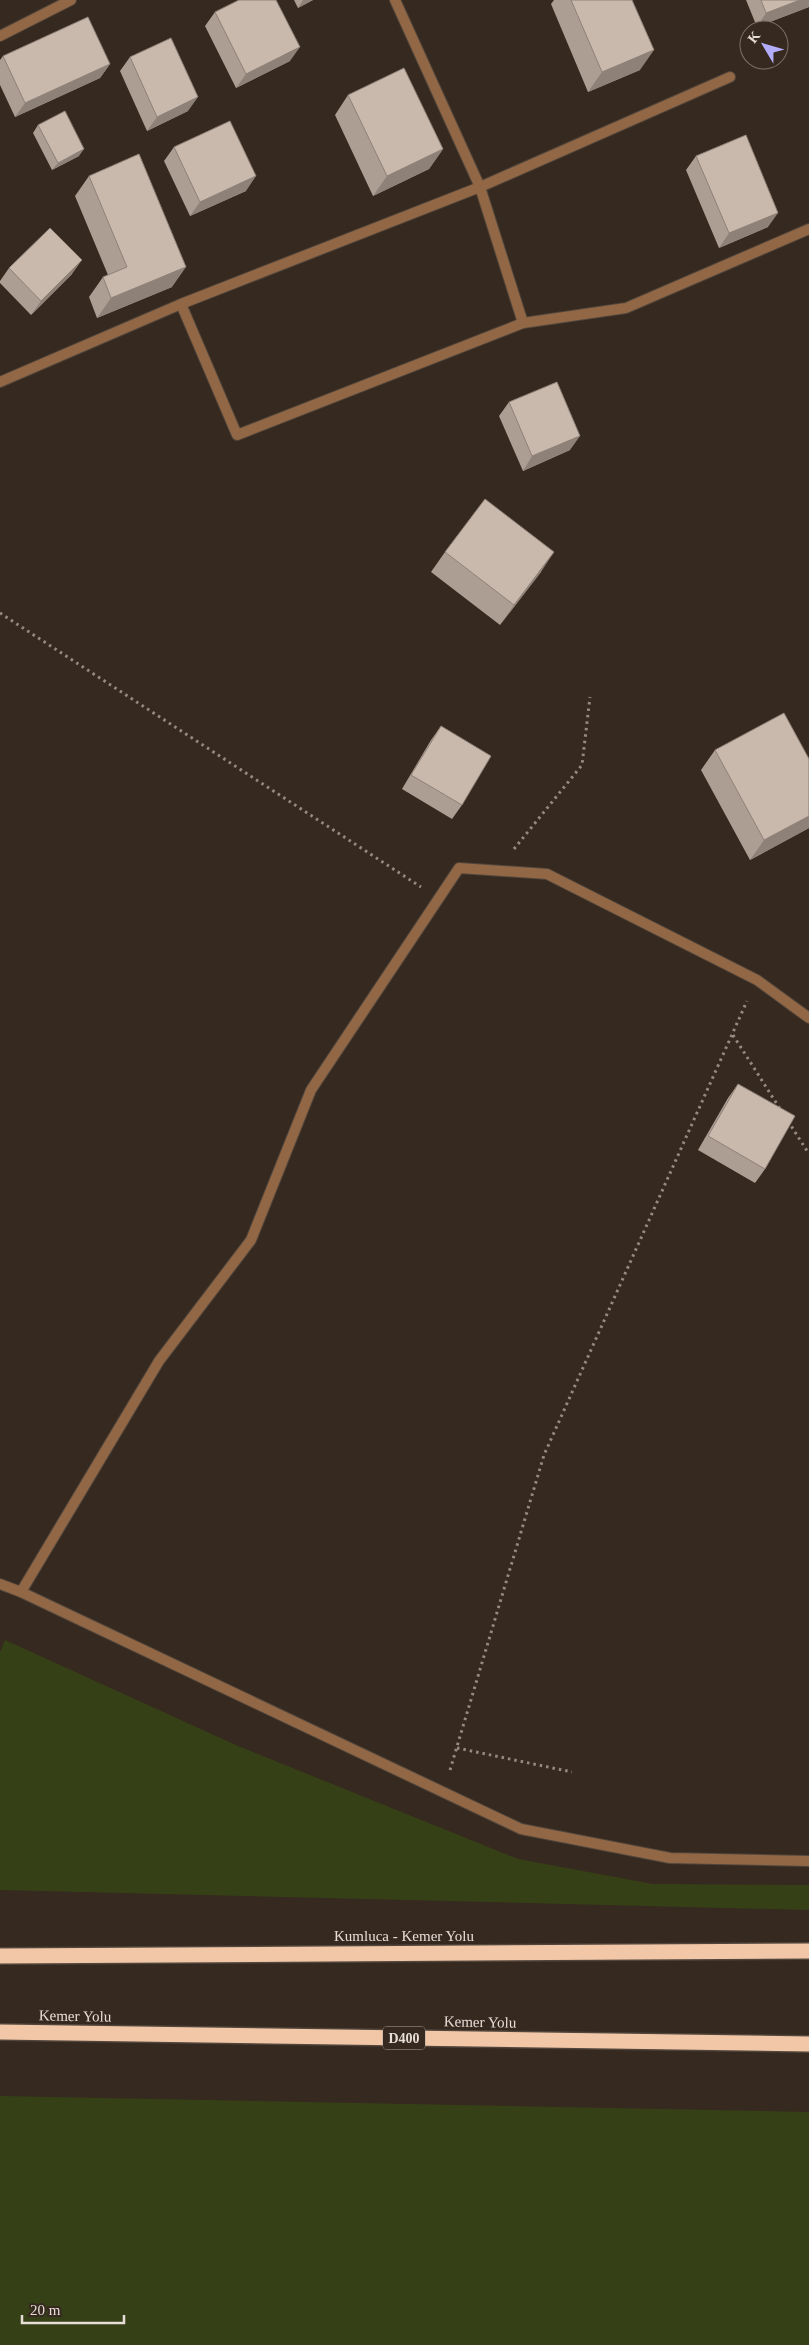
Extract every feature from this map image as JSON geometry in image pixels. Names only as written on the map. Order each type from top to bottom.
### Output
[{"type":"highway","name":"Kumluca - Kemer Yolu","points":[[0,1956],[809,1952]]},
{"type":"highway","name":"Kemer Yolu","points":[[0,2032],[809,2044]]},
{"type":"street","points":[[0,36],[71,0]]},
{"type":"street","points":[[395,0],[480,187],[523,324]]},
{"type":"street","points":[[0,382],[182,304],[480,187],[730,77]]},
{"type":"street","points":[[182,304],[236,434],[523,324],[626,308],[809,229]]},
{"type":"street","points":[[21,1592],[159,1361],[251,1240],[312,1090],[459,868],[547,874],[757,980],[809,1018]]},
{"type":"street","points":[[0,1584],[21,1592],[521,1829],[670,1858],[809,1861]]},
{"type":"path","points":[[0,613],[439,898]]},
{"type":"path","points":[[496,870],[582,765],[590,696]]},
{"type":"path","points":[[443,1792],[544,1455],[757,980]]},
{"type":"path","points":[[733,1034],[809,1154]]},
{"type":"path","points":[[456,1748],[572,1772]]},
{"type":"green space","points":[[5,1640],[238,1746],[518,1859],[653,1884],[809,1885],[809,1910],[0,1890],[0,1652]]},
{"type":"green space","points":[[0,2096],[809,2112],[809,2345],[0,2345]]},
{"type":"building","points":[[239,0],[276,0],[300,47],[246,74],[215,12]]},
{"type":"building","points":[[571,0],[632,0],[654,50],[602,72]]},
{"type":"building","points":[[761,0],[800,0],[766,13]]},
{"type":"building","points":[[88,17],[110,64],[25,103],[3,56]]},
{"type":"building","points":[[171,38],[198,97],[157,117],[130,57]]},
{"type":"building","points":[[404,68],[443,149],[387,176],[348,95]]},
{"type":"building","points":[[65,111],[84,149],[58,163],[38,125]]},
{"type":"building","points":[[230,121],[256,176],[200,202],[174,147]]},
{"type":"building","points":[[746,135],[778,213],[729,233],[696,156]]},
{"type":"building","points":[[139,154],[186,267],[111,298],[103,277],[127,267],[89,176]]},
{"type":"building","points":[[50,228],[82,260],[41,301],[9,268]]},
{"type":"building","points":[[557,382],[580,436],[532,456],[509,402]]},
{"type":"building","points":[[485,499],[554,552],[514,605],[445,552]]},
{"type":"building","points":[[784,713],[809,759],[809,816],[764,840],[715,750]]},
{"type":"building","points":[[441,726],[491,756],[462,805],[411,775]]},
{"type":"building","points":[[738,1084],[795,1116],[765,1169],[708,1136]]}]
